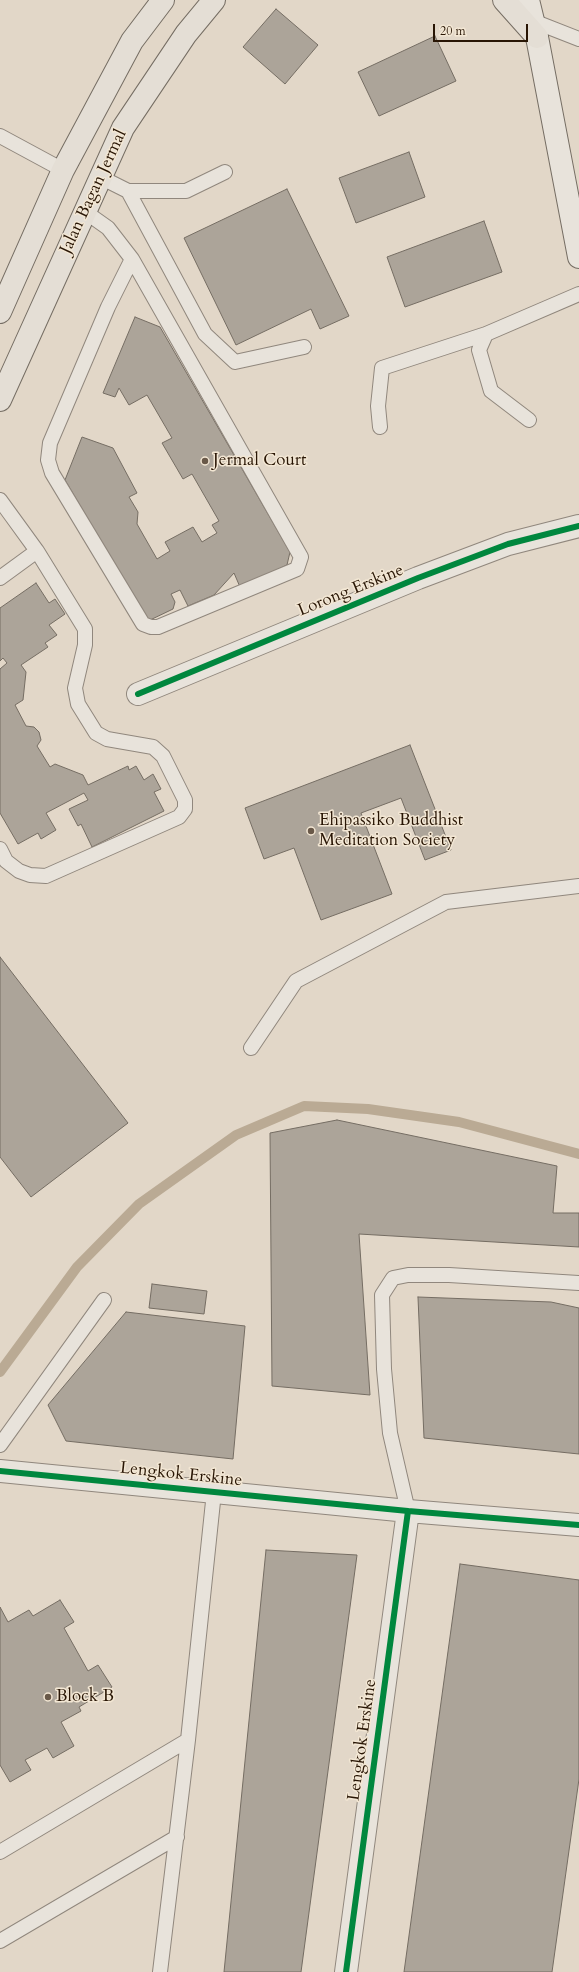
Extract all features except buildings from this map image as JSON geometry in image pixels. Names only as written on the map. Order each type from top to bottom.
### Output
[{"type":"main road","name":"Jalan Bagan Jermal","points":[[0,312],[63,170],[132,41],[163,0]]},
{"type":"main road","name":"Jalan Bagan Jermal","points":[[0,400],[84,211],[123,128],[186,34],[214,0]]},
{"type":"main road","points":[[504,0],[535,29]]},
{"type":"street","points":[[528,0],[568,194],[579,257]]},
{"type":"street","name":"Lorong Erskine","points":[[138,694],[418,578],[480,554],[508,544],[579,526]]},
{"type":"street","name":"Lengkok Erskine","points":[[0,1471],[408,1511],[579,1525]]},
{"type":"street","name":"Lengkok Erskine","points":[[346,1972],[408,1511]]},
{"type":"lane","points":[[535,29],[579,39]]},
{"type":"lane","points":[[0,136],[63,170]]},
{"type":"lane","points":[[100,177],[128,191],[186,192],[225,172]]},
{"type":"lane","points":[[128,191],[205,334],[235,362],[304,347]]},
{"type":"lane","points":[[84,211],[108,228],[132,259],[301,557],[297,569],[158,627],[151,627],[143,624],[52,473],[48,460],[50,443],[108,307],[132,259]]},
{"type":"lane","points":[[380,427],[378,406],[382,368],[486,334],[579,294]]},
{"type":"lane","points":[[486,334],[479,350],[491,391],[529,420]]},
{"type":"lane","points":[[0,500],[37,551],[85,629],[85,646],[75,688],[78,704],[96,733],[107,739],[153,747],[163,756],[185,800],[185,809],[179,817],[46,876],[30,875],[19,871],[6,861],[0,849]]},
{"type":"lane","points":[[0,578],[37,551]]},
{"type":"lane","points":[[250,1048],[296,981],[446,902],[579,886]]},
{"type":"lane","points":[[408,1511],[390,1433],[384,1369],[382,1295],[393,1278],[408,1275],[449,1275],[579,1282]]},
{"type":"lane","points":[[0,1445],[104,1300]]},
{"type":"lane","points":[[160,1972],[188,1740],[214,1492]]},
{"type":"lane","points":[[0,1852],[188,1740]]},
{"type":"lane","points":[[0,1941],[177,1836]]},
{"type":"waterway","points":[[0,1372],[77,1267],[139,1204],[236,1135],[304,1106],[368,1109],[459,1122],[579,1154]]},
{"type":"cycle path","points":[[138,694],[418,578],[508,544],[579,526]]},
{"type":"cycle path","points":[[0,1471],[408,1511],[579,1525]]},
{"type":"cycle path","points":[[346,1972],[408,1511]]},
{"type":"place","name":"Jermal Court","points":[[205,461]]},
{"type":"place","name":"Ehipassiko Buddhist Meditation Society","points":[[311,831]]},
{"type":"place","name":"Block B","points":[[48,1697]]}]
